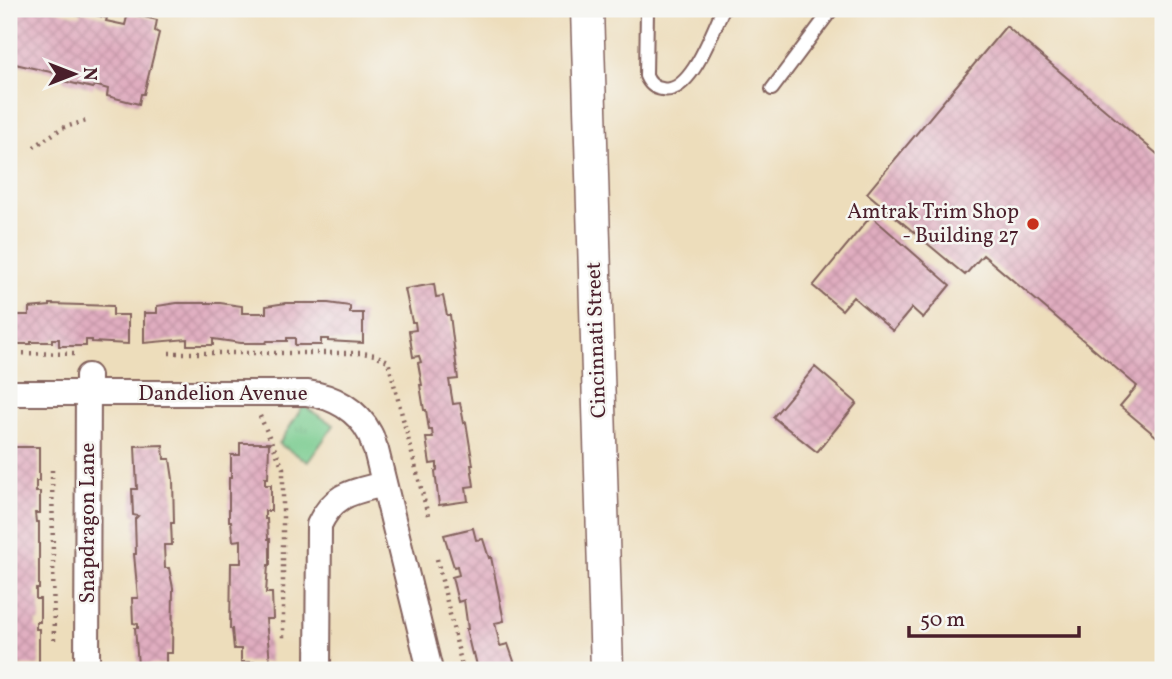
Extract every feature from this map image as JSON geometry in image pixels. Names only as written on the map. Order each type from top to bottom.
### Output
[{"type":"street","name":"Cincinnati Street","points":[[587,9],[607,670]]},
{"type":"street","name":"Dandelion Avenue","points":[[9,393],[85,374],[251,393],[314,394],[334,400],[349,409],[369,432],[430,670]]},
{"type":"street","name":"Snapdragon Lane","points":[[85,374],[87,670]]},
{"type":"street","points":[[318,670],[319,525],[324,513],[343,495],[384,484]]},
{"type":"lane","points":[[647,9],[646,76],[649,83],[670,90],[681,86],[691,75],[723,9]]},
{"type":"lane","points":[[772,89],[832,9]]},
{"type":"path","points":[[34,147],[62,128],[86,121]]},
{"type":"path","points":[[9,354],[85,374]]},
{"type":"path","points":[[251,393],[283,468],[283,641]]},
{"type":"path","points":[[52,470],[54,644]]},
{"type":"path","points":[[438,559],[463,670]]},
{"type":"path","points":[[9,670],[87,670]]},
{"type":"green space","points":[[303,406],[334,425],[308,462],[279,444]]},
{"type":"building","points":[[9,9],[50,9],[80,16],[81,11],[125,25],[128,13],[157,20],[155,31],[159,33],[144,94],[141,94],[139,104],[107,96],[108,89],[63,81],[64,75],[15,64],[9,87]]},
{"type":"building","name":"Amtrak Trim Shop - Building 27","points":[[1006,26],[1163,159],[1163,442],[1120,406],[1137,386],[983,255],[965,275],[867,193]]},
{"type":"building","points":[[871,216],[950,285],[923,318],[912,308],[893,331],[853,297],[842,310],[813,286]]},
{"type":"building","points":[[434,284],[436,297],[443,296],[447,315],[450,315],[458,379],[449,380],[453,404],[460,403],[464,423],[466,422],[474,486],[466,487],[468,501],[439,505],[435,471],[437,463],[430,464],[426,438],[433,438],[420,385],[418,363],[421,362],[419,356],[413,357],[409,331],[416,330],[415,322],[412,322],[405,289]]},
{"type":"building","points":[[177,303],[242,306],[242,313],[266,313],[266,306],[286,303],[350,306],[350,313],[363,313],[363,343],[321,339],[321,345],[295,345],[295,338],[287,338],[287,341],[266,343],[213,339],[213,345],[187,345],[187,339],[144,343],[144,313],[157,313],[157,306]]},
{"type":"building","points":[[50,304],[113,306],[113,315],[128,315],[128,344],[86,340],[86,346],[59,346],[59,339],[52,339],[52,342],[9,344],[9,315],[29,315],[29,308]]},
{"type":"building","points":[[815,367],[857,403],[817,452],[773,417]]},
{"type":"building","points":[[240,443],[269,443],[268,478],[265,478],[265,485],[271,485],[271,511],[265,511],[265,519],[270,539],[266,593],[272,593],[273,619],[266,619],[270,662],[241,662],[241,649],[234,649],[230,629],[231,563],[241,563],[241,540],[233,541],[229,521],[229,478],[231,455],[240,455]]},
{"type":"building","points":[[163,445],[164,459],[170,459],[173,479],[172,545],[164,545],[165,568],[169,568],[173,588],[172,653],[166,653],[166,664],[138,665],[135,628],[138,628],[138,624],[133,623],[132,598],[138,598],[134,554],[135,519],[138,516],[133,515],[132,489],[137,489],[135,446]]},
{"type":"building","points":[[11,447],[39,447],[39,481],[36,481],[36,492],[40,492],[40,513],[35,513],[36,522],[39,522],[39,589],[36,589],[36,599],[40,599],[40,622],[36,622],[36,629],[39,629],[39,666],[13,666],[13,654],[9,654],[9,568],[12,568],[12,545],[9,545]]},
{"type":"building","points":[[473,528],[476,540],[483,539],[489,558],[491,557],[504,621],[495,623],[500,646],[508,644],[517,670],[478,670],[474,653],[472,654],[466,629],[464,600],[458,602],[452,577],[459,575],[457,566],[454,567],[444,535]]},
{"type":"place","name":"Amtrak Trim Shop - Building 27","points":[[1033,224]]}]
